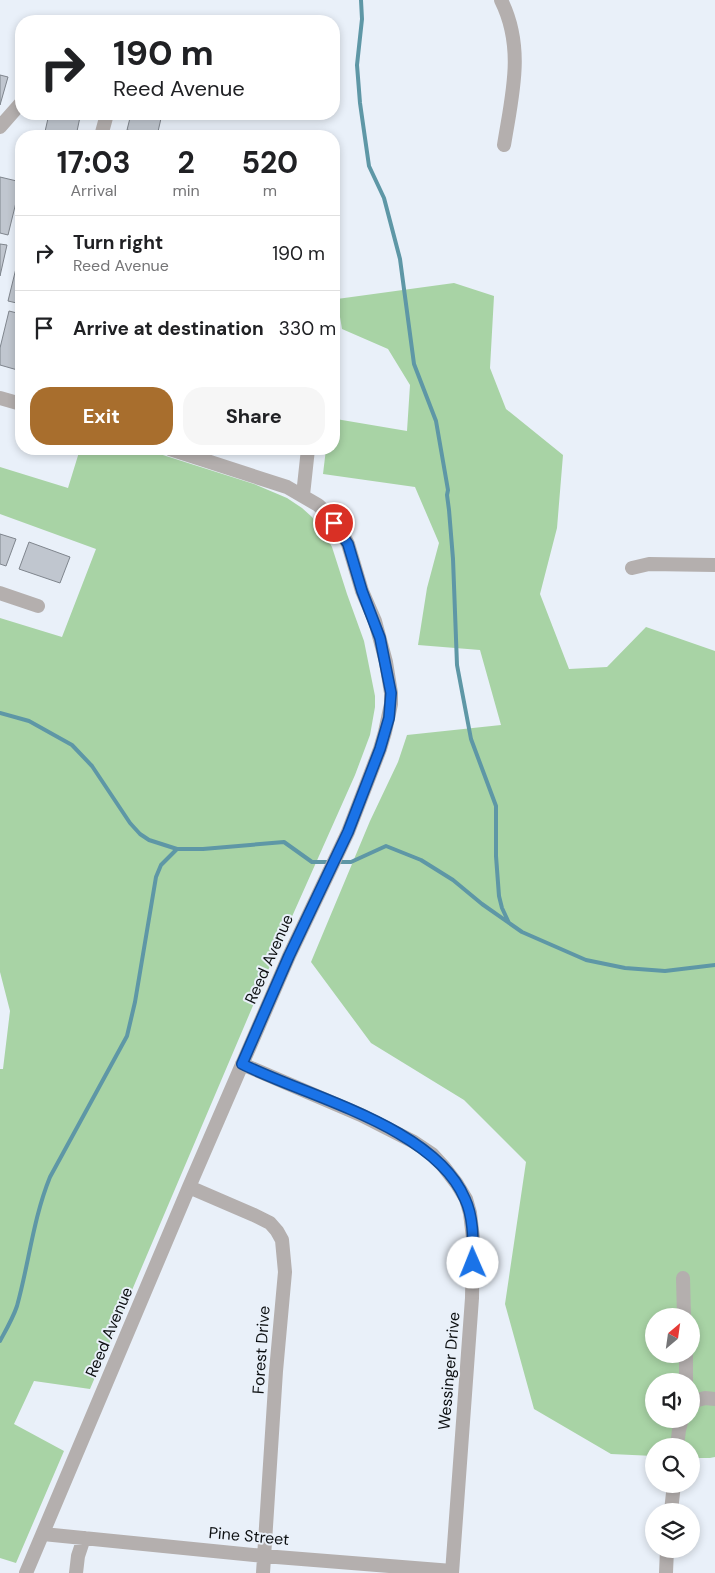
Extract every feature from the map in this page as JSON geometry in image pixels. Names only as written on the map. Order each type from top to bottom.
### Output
[{"type":"street","points":[[501,0],[510,24],[516,66],[504,146]]},
{"type":"street","points":[[0,127],[15,110]]},
{"type":"street","points":[[0,398],[15,402]]},
{"type":"street","name":"Reed Avenue","points":[[26,1573],[242,1064],[316,897],[348,832],[385,732],[391,704],[391,693],[380,638],[362,591],[348,544],[328,514],[302,495],[270,481],[189,455]]},
{"type":"street","points":[[302,495],[307,455]]},
{"type":"street","points":[[632,568],[650,564],[715,565]]},
{"type":"street","points":[[0,593],[38,606]]},
{"type":"street","name":"Wessinger Drive","points":[[242,1064],[361,1114],[414,1142],[432,1154],[444,1167],[458,1184],[466,1199],[470,1213],[472,1238],[472,1298],[452,1572]]},
{"type":"street","name":"Forest Drive","points":[[189,1187],[270,1223],[282,1240],[284,1272],[263,1573]]},
{"type":"street","points":[[683,1278],[684,1308]]},
{"type":"street","points":[[700,1399],[715,1399]]},
{"type":"street","name":"Pine Street","points":[[43,1534],[452,1572]]},
{"type":"street","points":[[76,1573],[78,1556],[84,1538]]},
{"type":"street","points":[[666,1573],[667,1558]]},
{"type":"green space","points":[[454,283],[494,296],[490,368],[506,409],[563,455],[557,528],[540,594],[569,669],[607,667],[646,627],[715,651],[715,1457],[700,1458],[700,1438],[645,1438],[645,1456],[611,1454],[534,1409],[505,1304],[526,1162],[464,1100],[371,1043],[311,962],[370,821],[398,762],[407,735],[501,725],[480,650],[418,645],[427,588],[439,543],[415,487],[323,474],[325,455],[340,455],[340,420],[407,431],[410,385],[388,349],[342,329],[340,299]]},
{"type":"green space","points":[[78,455],[163,455],[254,484],[287,498],[302,508],[312,517],[332,547],[364,641],[375,696],[375,707],[370,735],[355,775],[266,975],[90,1389],[34,1381],[14,1424],[64,1451],[16,1563],[0,1558],[0,1069],[3,1069],[10,1011],[0,972],[0,618],[62,637],[96,549],[0,514],[0,467],[68,488]]},
{"type":"building","points":[[0,75],[8,77],[0,105]]},
{"type":"building","points":[[48,120],[79,120],[77,130],[45,130]]},
{"type":"building","points":[[130,120],[161,120],[158,130],[127,130]]},
{"type":"building","points":[[0,177],[15,181],[15,206],[8,235],[0,233]]},
{"type":"building","points":[[0,244],[7,245],[0,276]]},
{"type":"building","points":[[15,272],[15,303],[8,301]]},
{"type":"building","points":[[9,311],[15,312],[15,369],[0,365],[0,348]]},
{"type":"building","points":[[0,534],[16,539],[6,566],[0,564]]},
{"type":"building","points":[[29,542],[70,557],[60,583],[19,569]]},
{"type":"waterway","points":[[361,0],[362,19],[357,65],[360,103],[369,166],[384,198],[400,259],[414,364],[436,421],[448,490],[457,665],[471,739],[496,806],[496,856],[499,896],[509,923]]},
{"type":"waterway","points":[[0,713],[29,721],[72,745],[92,766],[130,823],[140,834],[149,840],[177,849],[203,849],[284,842],[312,862],[330,862]]},
{"type":"waterway","points":[[337,862],[351,862],[386,846],[421,860],[453,880],[482,904],[522,932],[586,960],[625,968],[665,971],[715,965]]},
{"type":"waterway","points":[[0,1341],[17,1306],[39,1209],[50,1177],[127,1036],[135,1002],[156,877],[161,865],[177,849]]},
{"type":"route","points":[[334,523],[348,544],[362,591],[380,638],[391,693],[389,718],[380,749],[348,832],[289,956],[242,1064],[361,1114],[390,1128],[432,1154],[458,1184],[466,1199],[470,1213],[473,1263]]}]
